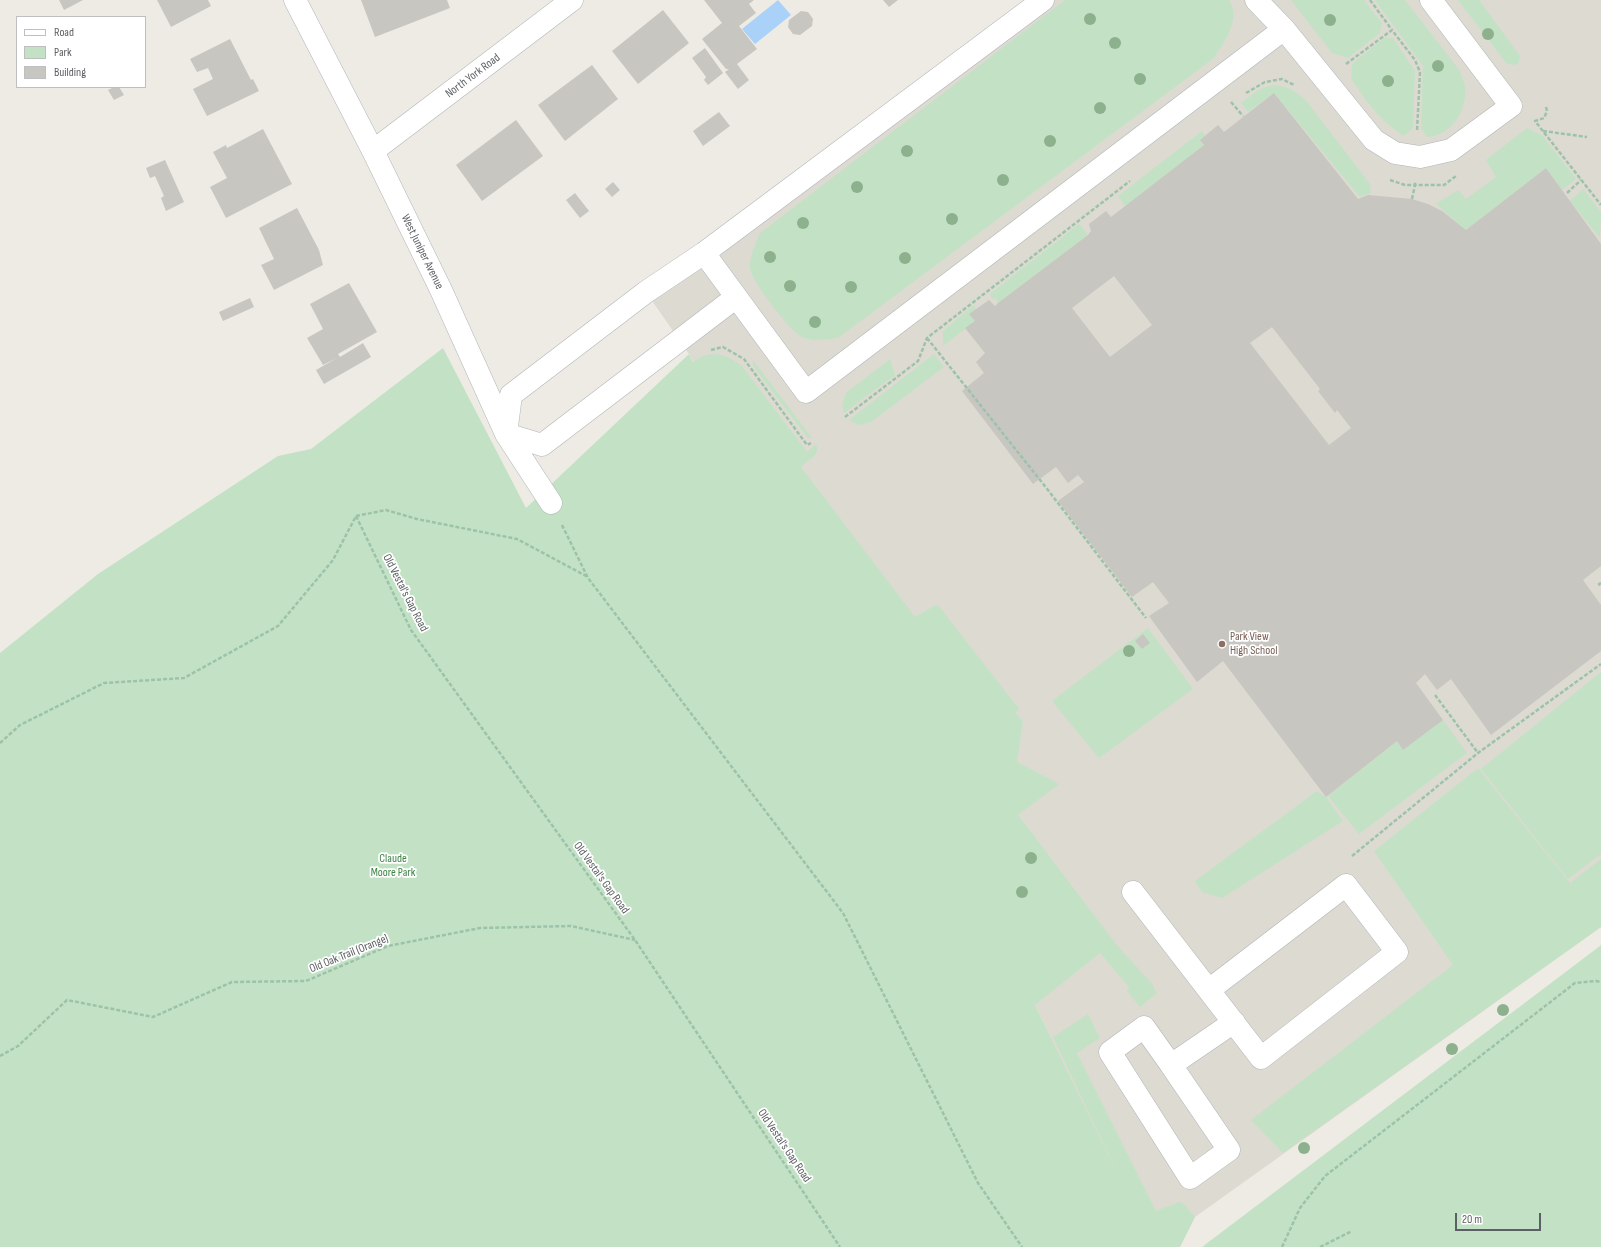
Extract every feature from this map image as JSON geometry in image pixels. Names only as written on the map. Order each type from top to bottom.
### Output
[{"type":"street","name":"West Juniper Avenue","points":[[295,0],[373,151],[441,290],[506,434],[551,503]]},
{"type":"street","name":"North York Road","points":[[373,151],[572,0]]},
{"type":"street","points":[[735,298],[542,445],[506,434],[511,395],[646,292],[704,254],[1043,0]]},
{"type":"street","points":[[1256,0],[1284,29],[1374,140],[1395,153],[1420,157],[1451,150],[1511,106],[1431,0]]},
{"type":"street","points":[[704,254],[735,298],[806,392],[1284,29]]},
{"type":"street","points":[[1133,892],[1261,1058],[1397,952],[1346,885],[1209,990]]},
{"type":"street","points":[[1171,1065],[1234,1022]]},
{"type":"street","points":[[1144,1027],[1171,1065],[1229,1150],[1190,1178],[1110,1052],[1144,1027]]},
{"type":"path","points":[[1370,0],[1415,60],[1420,72],[1417,138]]},
{"type":"path","points":[[1341,68],[1392,30]]},
{"type":"path","points":[[1241,95],[1265,82],[1282,79],[1301,88]]},
{"type":"path","points":[[1225,107],[1235,98]]},
{"type":"path","points":[[1231,102],[1243,116]]},
{"type":"path","points":[[1546,107],[1547,111],[1544,118],[1535,121],[1601,205]]},
{"type":"path","points":[[1543,131],[1587,137]]},
{"type":"path","points":[[845,417],[918,361],[926,338],[1133,179]]},
{"type":"path","points":[[1567,193],[1582,180]]},
{"type":"path","points":[[1412,199],[1415,185]]},
{"type":"path","points":[[926,338],[1048,490],[1146,618]]},
{"type":"path","points":[[710,351],[723,347],[744,359],[807,445],[811,443]]},
{"type":"path","points":[[551,503],[588,578],[843,913],[978,1183],[1022,1247]]},
{"type":"path","points":[[0,743],[20,725],[104,683],[184,678],[278,626],[333,560],[356,516],[386,510],[418,519],[517,539],[588,578]]},
{"type":"path","name":"Old Vestal's Gap Road","points":[[356,516],[411,630],[635,940],[840,1247]]},
{"type":"path","points":[[1601,583],[1599,584],[1601,586]]},
{"type":"path","points":[[1352,856],[1478,753],[1601,664]]},
{"type":"path","points":[[1435,695],[1478,753]]},
{"type":"path","name":"Old Oak Trail (Orange)","points":[[0,1056],[18,1046],[67,1000],[153,1017],[232,982],[306,981],[388,946],[480,928],[571,926],[635,940]]},
{"type":"path","points":[[1282,1247],[1300,1208],[1325,1176],[1575,983],[1596,980],[1601,982]]},
{"type":"path","points":[[1320,1247],[1352,1231]]},
{"type":"shaded area","name":"Park View High School","points":[[1043,0],[1601,0],[1601,927],[1195,1217],[1180,1247],[1152,1247],[1035,1005],[689,354],[646,292]]},
{"type":"green space","points":[[1065,0],[1229,0],[1234,15],[1227,38],[1214,58],[838,338],[812,340],[804,338],[798,334],[790,327],[773,306],[752,275],[750,264],[753,250],[760,233]]},
{"type":"green space","points":[[1291,0],[1364,0],[1382,23],[1380,33],[1348,58],[1332,53]]},
{"type":"green space","points":[[1375,0],[1405,0],[1460,71],[1465,86],[1464,104],[1461,112],[1450,127],[1436,136],[1427,137],[1421,128],[1423,66]]},
{"type":"green space","points":[[1458,0],[1479,0],[1520,56],[1519,62],[1516,65],[1507,64]]},
{"type":"green space","points":[[1384,38],[1393,38],[1415,71],[1413,128],[1404,136],[1396,131],[1374,110],[1351,78],[1352,64]]},
{"type":"green space","points":[[1272,85],[1283,86],[1292,90],[1308,103],[1370,184],[1371,193],[1360,197],[1274,93],[1248,112],[1241,103],[1258,90]]},
{"type":"green space","points":[[1527,128],[1542,135],[1576,179],[1562,190],[1546,168],[1466,230],[1436,204],[1458,190],[1466,199],[1496,177],[1486,160]]},
{"type":"green space","points":[[1202,131],[1205,135],[1200,140],[1204,145],[1125,206],[1118,196]]},
{"type":"green space","points":[[1583,189],[1601,212],[1600,238],[1570,201]]},
{"type":"green space","points":[[1079,224],[1088,235],[998,303],[995,298],[992,299],[990,294]]},
{"type":"green space","points":[[974,305],[976,309],[969,314],[975,321],[943,346],[943,331]]},
{"type":"green space","name":"Claude Moore Park","points":[[443,348],[526,508],[689,354],[693,362],[706,355],[712,354],[730,358],[742,366],[807,452],[816,444],[817,451],[810,460],[801,467],[915,617],[938,605],[1019,709],[1015,713],[1023,721],[1017,762],[1059,784],[1018,815],[1116,944],[1153,985],[1157,993],[1140,1007],[1127,991],[1129,987],[1100,953],[1035,1005],[1123,1185],[1053,1037],[1088,1014],[1100,1038],[1077,1053],[1156,1211],[1179,1202],[1184,1204],[1195,1217],[1180,1247],[0,1247],[0,653],[98,574],[278,456],[311,449]]},
{"type":"green space","points":[[934,354],[944,367],[871,422],[859,425],[849,420]]},
{"type":"green space","points":[[890,359],[895,375],[844,413],[842,405],[846,393]]},
{"type":"green space","points":[[753,360],[812,438],[808,438],[753,366]]},
{"type":"green space","points":[[1148,628],[1193,689],[1099,758],[1052,701]]},
{"type":"green space","points":[[1601,672],[1601,854],[1568,879],[1481,769]]},
{"type":"green space","points":[[1443,720],[1467,753],[1359,834],[1328,796],[1397,741],[1403,750]]},
{"type":"green space","points":[[1478,768],[1570,883],[1601,859],[1601,927],[1283,1153],[1251,1120],[1453,965],[1374,851]]},
{"type":"green space","points":[[1317,791],[1326,797],[1343,821],[1222,898],[1202,892],[1195,881]]},
{"type":"green space","points":[[1601,945],[1601,1247],[1202,1247],[1596,949]]},
{"type":"water","points":[[778,0],[791,15],[755,44],[742,29]]},
{"type":"building","points":[[59,0],[83,0],[64,10]]},
{"type":"building","points":[[157,0],[208,0],[211,6],[171,27]]},
{"type":"building","points":[[361,0],[447,0],[450,8],[375,37]]},
{"type":"building","points":[[704,0],[754,0],[749,4],[756,13],[739,26],[757,49],[737,64],[749,80],[738,89],[725,72],[729,69],[726,69],[702,39],[722,23]]},
{"type":"building","points":[[883,0],[898,0],[889,7]]},
{"type":"building","points":[[663,10],[689,43],[638,84],[612,51]]},
{"type":"building","points":[[801,11],[808,12],[813,19],[812,26],[800,35],[793,34],[788,27],[789,20]]},
{"type":"building","points":[[230,39],[251,80],[253,79],[259,91],[207,116],[193,89],[213,79],[208,68],[197,72],[190,59]]},
{"type":"building","points":[[705,48],[723,73],[708,85],[704,80],[706,77],[692,58]]},
{"type":"building","points":[[592,65],[618,99],[565,141],[538,105]]},
{"type":"building","points":[[112,88],[120,88],[124,95],[114,100],[108,90]]},
{"type":"building","points":[[1274,93],[1358,199],[1368,195],[1412,199],[1428,204],[1442,211],[1466,230],[1546,168],[1601,244],[1601,566],[1583,580],[1601,605],[1601,651],[1491,735],[1451,679],[1437,690],[1425,674],[1416,683],[1443,720],[1403,750],[1397,741],[1326,797],[1223,661],[1197,682],[1149,616],[1169,603],[1153,582],[1132,597],[1058,501],[1084,482],[1078,475],[1068,483],[1056,467],[1033,484],[962,391],[984,373],[976,362],[985,353],[965,328],[975,321],[969,314],[989,300],[995,306],[1088,235],[1091,231],[1089,224],[1106,211],[1111,217],[1204,145],[1200,140],[1218,125],[1224,132]],"holes":[[[1114,276],[1152,325],[1110,357],[1072,308]],[[1272,327],[1320,389],[1318,391],[1335,413],[1337,410],[1351,428],[1329,445],[1250,343]]]},
{"type":"building","points":[[719,112],[730,126],[703,146],[693,131]]},
{"type":"building","points":[[516,120],[543,156],[482,201],[456,165]]},
{"type":"building","points":[[263,129],[292,184],[226,218],[210,187],[227,178],[213,152],[226,145],[227,148]]},
{"type":"building","points":[[165,160],[184,202],[166,211],[161,198],[164,196],[155,176],[150,178],[146,168]]},
{"type":"building","points":[[613,182],[620,190],[612,197],[605,189]]},
{"type":"building","points":[[575,193],[589,211],[580,218],[566,200]]},
{"type":"building","points":[[297,208],[319,250],[323,265],[274,290],[261,265],[274,259],[259,228]]},
{"type":"building","points":[[349,283],[377,332],[338,354],[340,357],[363,343],[371,357],[324,384],[316,370],[337,358],[323,365],[307,338],[323,329],[310,304]]},
{"type":"building","points":[[250,298],[254,307],[223,321],[219,312]]},
{"type":"building","points":[[1143,634],[1150,643],[1142,649],[1135,641]]},
{"type":"place","name":"Park View High School","points":[[1222,644]]}]
